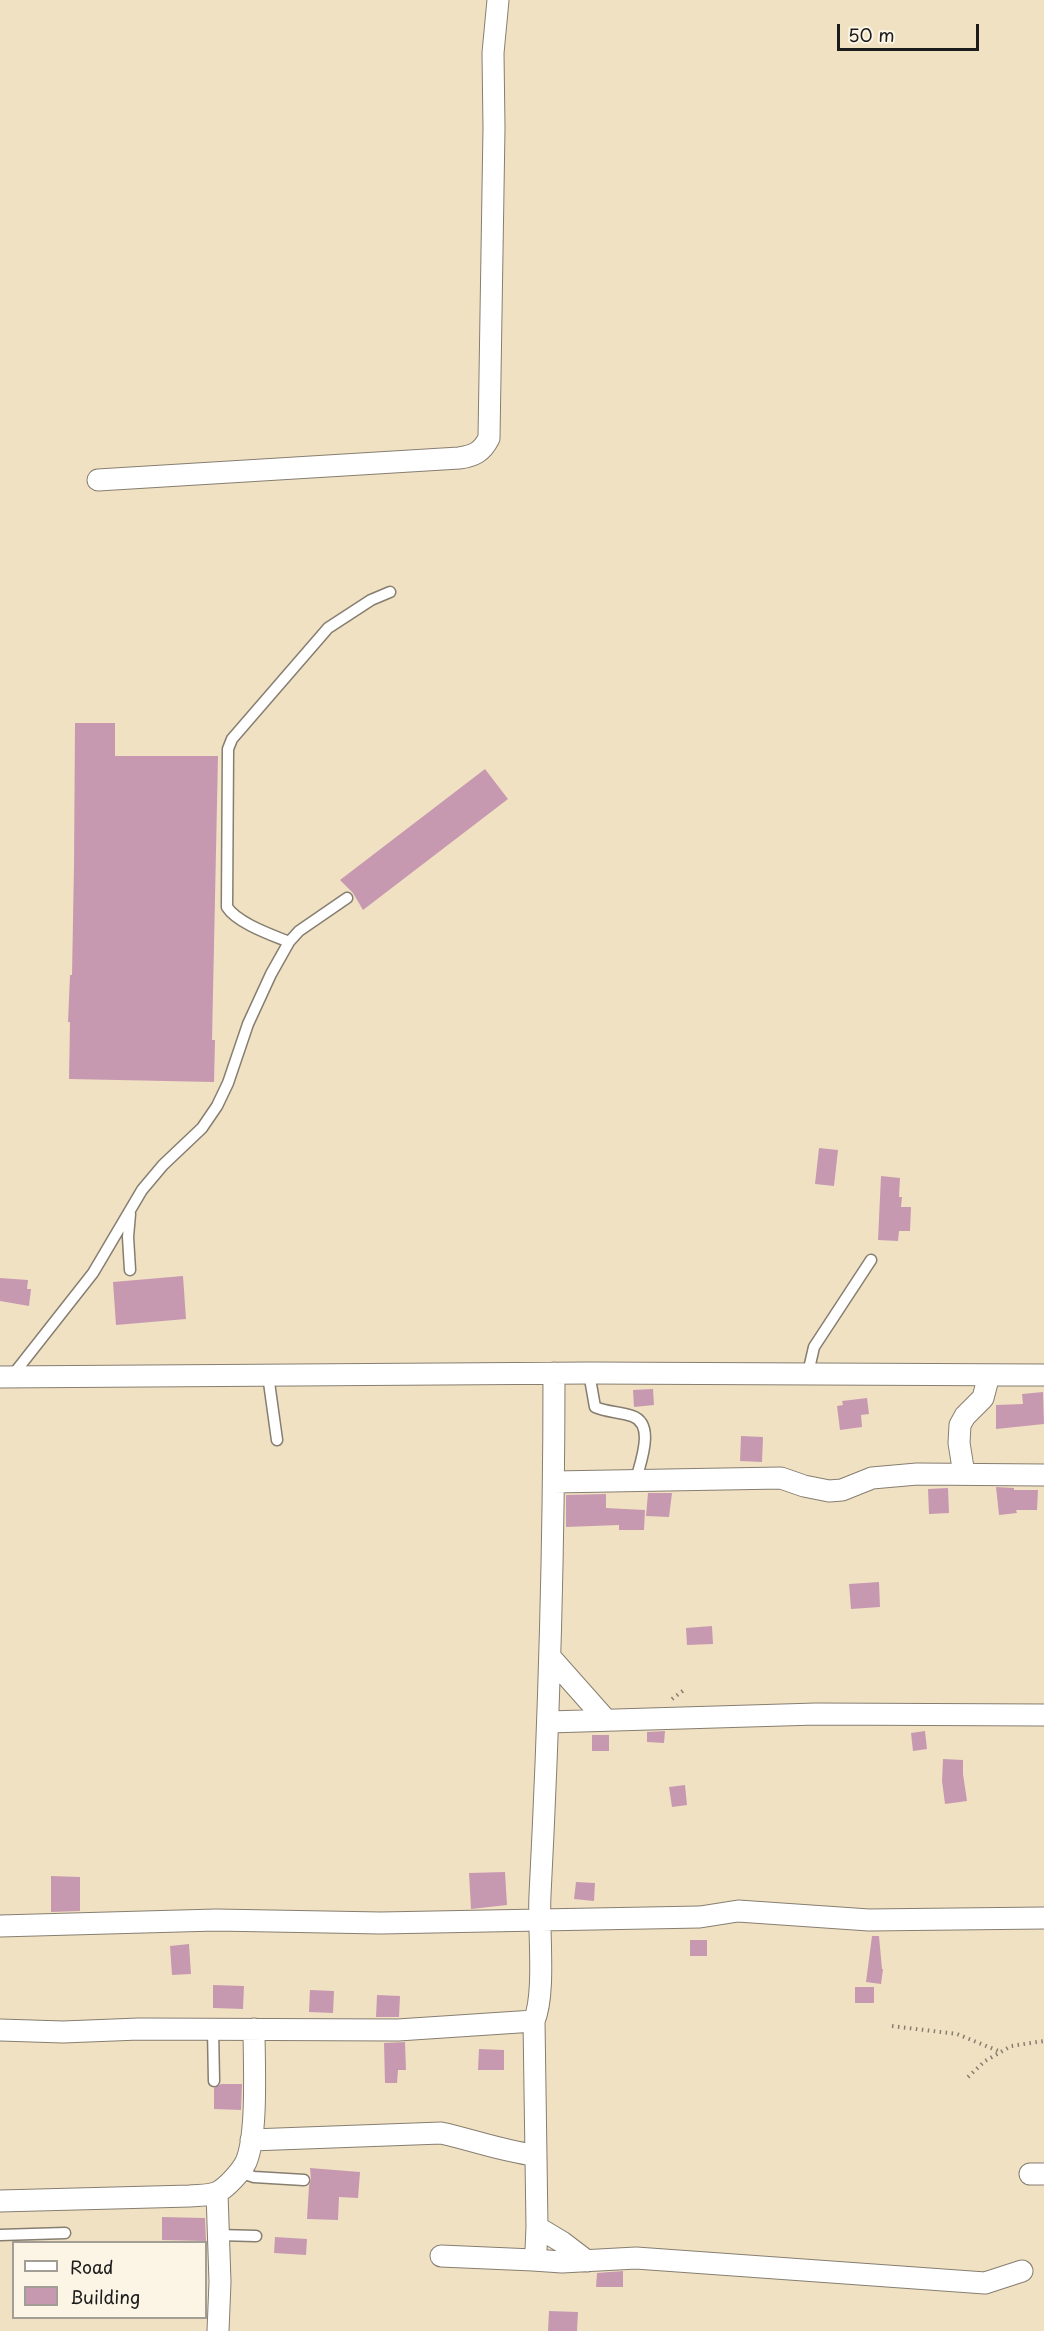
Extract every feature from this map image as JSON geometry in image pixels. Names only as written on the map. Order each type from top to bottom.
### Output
[{"type":"street","points":[[98,480],[459,458],[477,454],[485,447],[489,438],[493,53],[498,0]]},
{"type":"street","points":[[6,1376],[590,1373],[1044,1375]]},
{"type":"street","points":[[533,2260],[537,2227],[534,2155],[534,2021],[540,1987],[538,1920],[549,1722],[554,1374]]},
{"type":"street","points":[[964,1474],[959,1443],[960,1425],[965,1416],[983,1398],[989,1375]]},
{"type":"street","points":[[554,1482],[780,1478],[829,1491],[842,1490],[872,1479],[917,1474],[1044,1475]]},
{"type":"street","points":[[550,1658],[606,1720]]},
{"type":"street","points":[[549,1722],[816,1714],[1044,1715]]},
{"type":"street","points":[[0,1926],[216,1920],[342,1923],[700,1917],[738,1911],[869,1920],[1044,1918]]},
{"type":"street","points":[[0,2030],[63,2032],[213,2029],[399,2030],[534,2021]]},
{"type":"street","points":[[0,2201],[190,2196],[217,2193],[245,2164],[251,2140],[254,2029]]},
{"type":"street","points":[[251,2140],[441,2133],[470,2139],[496,2149],[534,2155]]},
{"type":"street","points":[[217,2193],[220,2282],[218,2331]]},
{"type":"street","points":[[537,2227],[587,2261]]},
{"type":"street","points":[[441,2256],[587,2261],[636,2258],[985,2283],[1022,2271]]},
{"type":"lane","points":[[289,942],[255,927],[234,915],[227,907],[228,749],[232,739],[328,628],[371,600],[390,591]]},
{"type":"lane","points":[[6,1376],[93,1273],[151,1178],[202,1128],[217,1106],[228,1083],[248,1024],[289,942],[299,931],[347,898]]},
{"type":"lane","points":[[130,1209],[128,1237],[130,1270]]},
{"type":"lane","points":[[808,1373],[814,1347],[871,1260]]},
{"type":"lane","points":[[590,1373],[595,1407],[633,1416],[640,1420],[644,1431],[644,1446],[636,1480]]},
{"type":"lane","points":[[268,1375],[277,1440]]},
{"type":"lane","points":[[213,2029],[214,2081]]},
{"type":"lane","points":[[238,2172],[254,2177],[304,2180]]},
{"type":"lane","points":[[0,2235],[65,2234]]},
{"type":"lane","points":[[218,2235],[256,2236]]},
{"type":"path","points":[[892,2026],[957,2034],[1001,2052]]},
{"type":"path","points":[[968,2077],[985,2061],[1011,2046],[1044,2041]]},
{"type":"building","points":[[75,723],[115,723],[115,756],[218,756],[212,1040],[215,1040],[214,1082],[69,1079],[70,1022],[68,1022],[70,975],[72,975]]},
{"type":"building","points":[[485,769],[508,799],[363,910],[353,893],[340,880]]},
{"type":"building","points":[[819,1148],[838,1150],[834,1186],[815,1184]]},
{"type":"building","points":[[881,1176],[900,1178],[901,1207],[911,1207],[910,1231],[899,1231],[898,1241],[878,1240]]},
{"type":"building","points":[[183,1276],[186,1319],[116,1325],[113,1282]]},
{"type":"building","points":[[0,1278],[28,1280],[27,1289],[31,1289],[29,1306],[0,1301]]},
{"type":"building","points":[[653,1389],[654,1405],[634,1407],[633,1390]]},
{"type":"building","points":[[1043,1392],[1044,1424],[996,1429],[996,1405],[1023,1404],[1022,1394]]},
{"type":"building","points":[[867,1398],[869,1414],[861,1415],[862,1427],[840,1430],[837,1406],[843,1405],[842,1401]]},
{"type":"building","points":[[741,1436],[763,1437],[762,1462],[740,1461]]},
{"type":"building","points":[[996,1487],[1038,1490],[1037,1510],[1016,1510],[1017,1513],[999,1515]]},
{"type":"building","points":[[948,1488],[949,1513],[929,1514],[928,1489]]},
{"type":"building","points":[[648,1493],[672,1493],[669,1517],[646,1516]]},
{"type":"building","points":[[606,1494],[606,1508],[645,1510],[644,1530],[619,1530],[619,1525],[566,1527],[566,1495]]},
{"type":"building","points":[[879,1582],[880,1607],[851,1609],[849,1584]]},
{"type":"building","points":[[712,1626],[713,1644],[687,1645],[686,1628]]},
{"type":"building","points":[[665,1731],[664,1743],[647,1742],[647,1732]]},
{"type":"building","points":[[925,1731],[927,1749],[913,1751],[911,1733]]},
{"type":"building","points":[[592,1735],[609,1735],[609,1751],[592,1751]]},
{"type":"building","points":[[943,1759],[963,1760],[967,1801],[945,1804],[942,1781]]},
{"type":"building","points":[[685,1785],[687,1805],[672,1807],[669,1787]]},
{"type":"building","points":[[505,1872],[507,1905],[471,1909],[469,1873]]},
{"type":"building","points":[[51,1876],[80,1877],[80,1911],[51,1912]]},
{"type":"building","points":[[576,1882],[595,1883],[594,1901],[574,1899]]},
{"type":"building","points":[[872,1936],[879,1936],[883,1969],[881,1984],[866,1982]]},
{"type":"building","points":[[690,1940],[707,1940],[707,1956],[690,1956]]},
{"type":"building","points":[[189,1944],[191,1974],[172,1975],[170,1946]]},
{"type":"building","points":[[213,1985],[244,1986],[243,2009],[213,2008]]},
{"type":"building","points":[[855,1987],[874,1987],[874,2003],[855,2003]]},
{"type":"building","points":[[310,1990],[334,1991],[333,2013],[309,2012]]},
{"type":"building","points":[[377,1995],[400,1996],[399,2017],[376,2017]]},
{"type":"building","points":[[405,2042],[406,2070],[398,2070],[397,2083],[385,2083],[384,2043]]},
{"type":"building","points":[[479,2049],[504,2050],[504,2070],[478,2070]]},
{"type":"building","points":[[221,2084],[242,2084],[241,2110],[214,2109],[214,2088]]},
{"type":"building","points":[[310,2168],[360,2172],[358,2198],[339,2197],[338,2220],[307,2219]]},
{"type":"building","points":[[162,2217],[205,2218],[206,2241],[162,2240]]},
{"type":"building","points":[[275,2237],[307,2239],[306,2255],[274,2253]]},
{"type":"building","points":[[623,2271],[623,2287],[596,2287],[597,2273]]},
{"type":"building","points":[[549,2311],[578,2312],[577,2331],[548,2331]]}]
